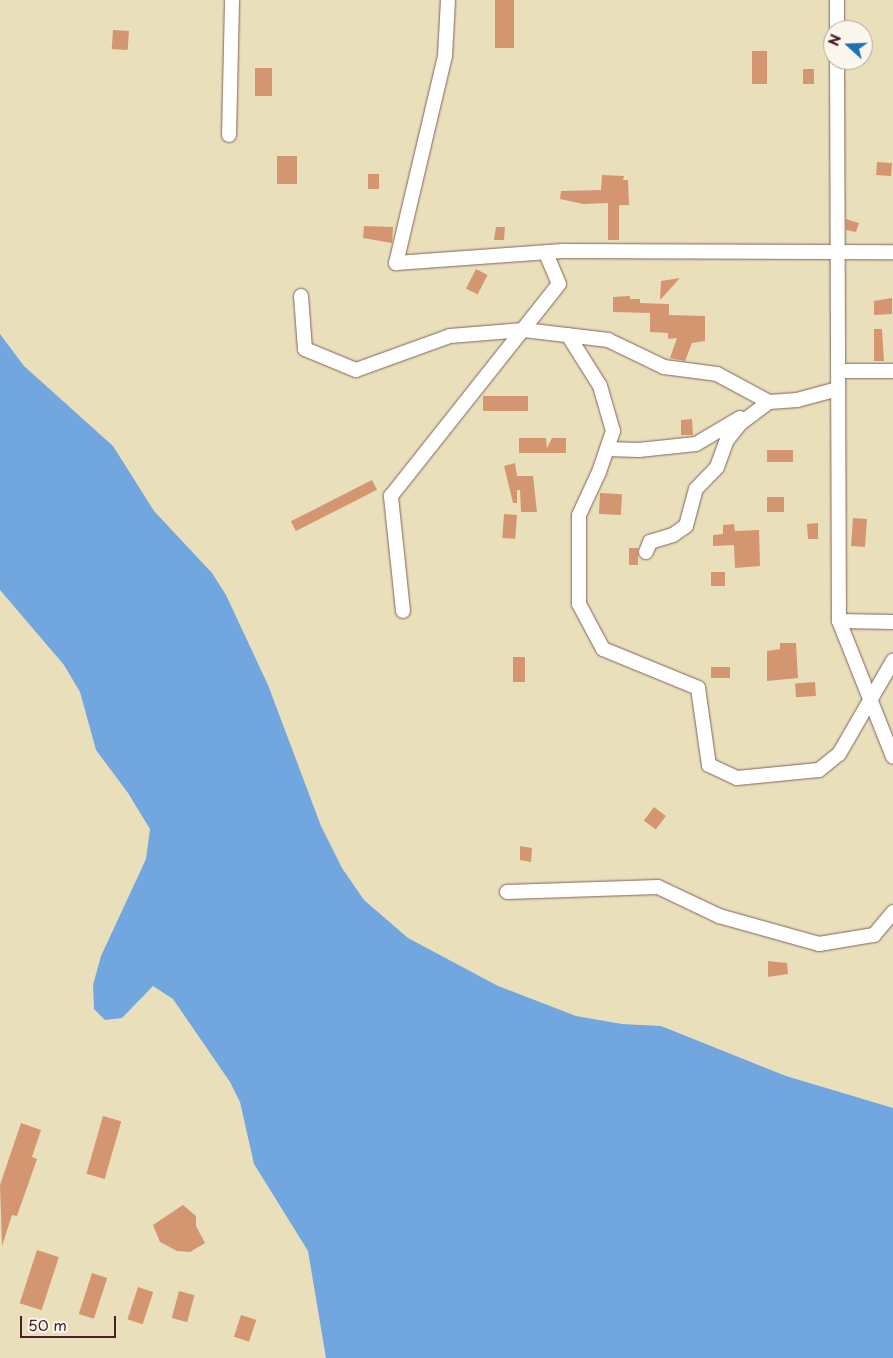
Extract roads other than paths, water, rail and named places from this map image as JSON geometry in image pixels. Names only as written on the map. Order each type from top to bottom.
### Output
[{"type":"street","points":[[229,134],[232,0]]},
{"type":"street","points":[[448,0],[445,56],[396,263],[546,253],[893,252]]},
{"type":"street","points":[[837,0],[837,20]]},
{"type":"street","points":[[837,70],[840,621],[893,757]]},
{"type":"street","points":[[403,611],[391,496],[559,284],[546,253]]},
{"type":"street","points":[[301,296],[305,349],[356,370],[450,336],[524,330],[608,340],[664,367],[717,374],[769,402]]},
{"type":"street","points":[[568,335],[600,386],[613,431],[579,515],[578,604],[603,648],[698,688],[709,765],[737,778],[818,770],[839,754],[893,661]]},
{"type":"street","points":[[838,371],[893,371]]},
{"type":"street","points":[[607,449],[639,450],[696,444],[769,402],[797,400],[838,389]]},
{"type":"street","points":[[646,552],[650,542],[673,535],[686,526],[696,489],[717,467],[727,440],[741,423],[769,402]]},
{"type":"street","points":[[840,621],[893,622]]},
{"type":"street","points":[[507,892],[658,887],[719,916],[819,944],[874,935],[893,912]]},
{"type":"water","points":[[0,334],[24,366],[113,446],[154,511],[212,573],[226,595],[268,685],[321,826],[342,868],[364,900],[408,938],[498,986],[576,1016],[622,1024],[661,1026],[786,1076],[893,1108],[893,1358],[326,1358],[308,1251],[254,1164],[240,1102],[230,1082],[173,999],[153,986],[122,1018],[105,1020],[94,1009],[93,985],[101,956],[146,859],[150,829],[128,793],[96,750],[80,692],[64,665],[0,590]]}]
